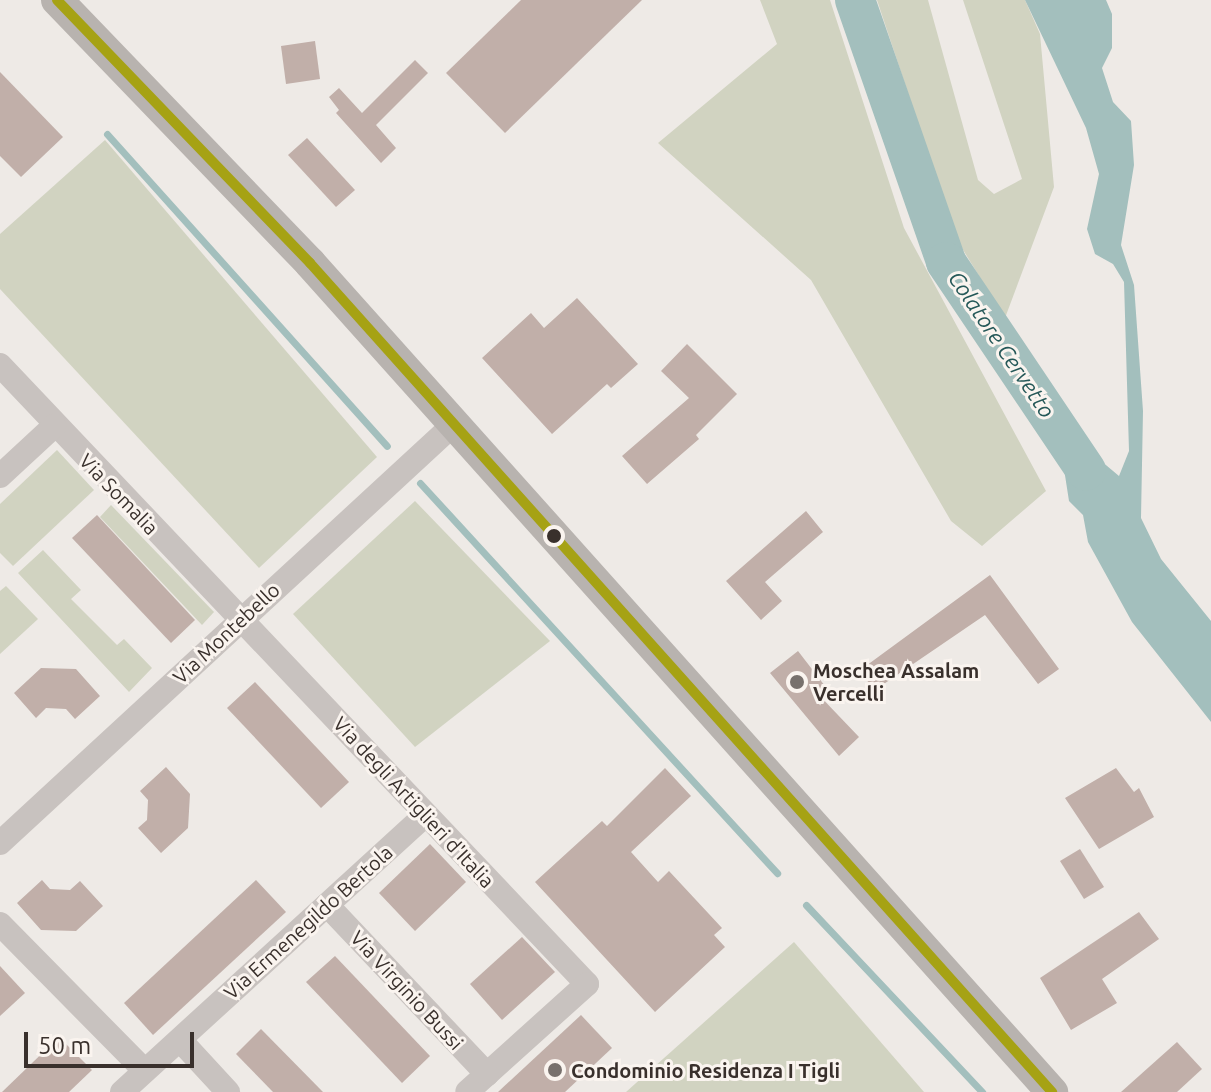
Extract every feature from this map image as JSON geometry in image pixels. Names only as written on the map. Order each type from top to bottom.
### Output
[{"type":"main road","points":[[57,0],[220,166],[1052,1092]]},
{"type":"street","name":"Via Somalia","points":[[0,365],[54,426],[242,619]]},
{"type":"street","name":"Via Montebello","points":[[0,843],[453,425]]},
{"type":"street","points":[[0,476],[54,426]]},
{"type":"street","name":"Via degli Artiglieri d'Italia","points":[[242,619],[395,777],[423,817],[587,984],[487,1074]]},
{"type":"street","name":"Via Ermenegildo Bertola","points":[[122,1092],[423,817]]},
{"type":"street","name":"Via Virginio Bussi","points":[[327,905],[487,1074]]},
{"type":"street","points":[[0,924],[145,1071]]},
{"type":"street","points":[[180,1040],[228,1092]]},
{"type":"street","points":[[467,1092],[487,1074]]},
{"type":"green space","points":[[760,0],[830,0],[904,228],[1046,491],[982,546],[951,521],[811,280],[658,143],[777,44]]},
{"type":"green space","points":[[877,0],[928,0],[978,180],[994,194],[1022,179],[963,0],[1025,0],[1040,34],[1054,187],[1005,318],[957,240]]},
{"type":"green space","points":[[105,140],[377,457],[259,568],[0,289],[0,234]]},
{"type":"green space","points":[[57,450],[94,490],[13,566],[0,553],[0,504]]},
{"type":"green space","points":[[415,501],[550,641],[415,747],[293,614]]},
{"type":"green space","points":[[111,505],[214,612],[202,625],[100,517]]},
{"type":"green space","points":[[43,550],[81,590],[71,599],[117,645],[124,639],[152,668],[129,692],[18,573]]},
{"type":"green space","points":[[6,586],[38,619],[0,654],[0,591]]},
{"type":"green space","points":[[794,942],[924,1092],[626,1092]]},
{"type":"water","points":[[1025,0],[1106,0],[1112,14],[1112,48],[1102,68],[1113,102],[1131,121],[1134,165],[1121,245],[1134,285],[1143,411],[1141,518],[1161,559],[1211,621],[1211,722],[1132,622],[1088,542],[1083,515],[1069,501],[1057,424],[1119,476],[1129,451],[1124,282],[1113,264],[1095,254],[1087,229],[1099,174],[1086,128]]},
{"type":"building","points":[[521,0],[642,0],[505,133],[446,73]]},
{"type":"building","points":[[315,41],[320,79],[286,84],[281,46]]},
{"type":"building","points":[[415,60],[428,73],[376,125],[396,148],[381,163],[336,113],[339,110],[329,97],[339,88],[362,113]]},
{"type":"building","points":[[0,72],[63,137],[21,177],[0,156]]},
{"type":"building","points":[[307,138],[355,190],[336,207],[288,155]]},
{"type":"building","points":[[577,298],[638,364],[611,388],[607,384],[552,434],[482,358],[531,313],[544,328]]},
{"type":"building","points":[[687,344],[737,394],[696,435],[699,439],[647,484],[622,456],[689,398],[661,371]]},
{"type":"building","points":[[806,511],[823,532],[765,582],[782,601],[761,620],[726,581]]},
{"type":"building","points":[[97,515],[195,620],[171,643],[72,538]]},
{"type":"building","points":[[990,575],[1059,669],[1038,684],[985,615],[875,690],[859,671]]},
{"type":"building","points":[[798,651],[825,686],[816,692],[859,737],[839,756],[770,673]]},
{"type":"building","points":[[41,668],[76,669],[100,696],[75,719],[66,709],[46,708],[36,718],[14,693]]},
{"type":"building","points":[[255,682],[349,782],[321,808],[227,708]]},
{"type":"building","points":[[166,767],[190,794],[188,828],[161,853],[138,828],[147,820],[148,800],[140,791]]},
{"type":"building","points":[[665,768],[691,796],[631,852],[658,882],[669,871],[722,928],[714,935],[725,947],[655,1012],[535,882],[602,821],[607,826]]},
{"type":"building","points":[[1116,768],[1134,792],[1139,788],[1154,817],[1099,849],[1065,798]]},
{"type":"building","points":[[430,844],[466,882],[415,931],[379,893]]},
{"type":"building","points":[[1080,849],[1104,887],[1084,899],[1060,861]]},
{"type":"building","points":[[42,880],[50,889],[70,890],[80,881],[103,906],[76,931],[41,930],[17,903]]},
{"type":"building","points":[[256,880],[286,912],[153,1035],[124,1003]]},
{"type":"building","points":[[1139,912],[1159,939],[1102,979],[1117,1003],[1071,1030],[1040,978]]},
{"type":"building","points":[[522,937],[555,972],[502,1020],[470,984]]},
{"type":"building","points":[[335,956],[430,1056],[402,1083],[306,982]]},
{"type":"building","points":[[0,966],[25,993],[0,1016]]},
{"type":"building","name":"Condominio Residenza I Tigli","points":[[581,1015],[612,1048],[565,1092],[498,1092]]},
{"type":"building","points":[[261,1029],[323,1092],[273,1092],[236,1054]]},
{"type":"building","points":[[59,1037],[92,1070],[69,1092],[2,1092]]},
{"type":"building","points":[[1177,1042],[1202,1069],[1177,1092],[1121,1092]]},
{"type":"waterway","name":"Colatore Cervetto","points":[[855,0],[946,262],[1086,470]]},
{"type":"waterway","points":[[107,134],[387,446]]},
{"type":"waterway","points":[[420,483],[777,873]]},
{"type":"waterway","points":[[806,905],[982,1092]]},
{"type":"transit line","points":[[57,0],[310,263],[1052,1092]]},
{"type":"place","name":"Moschea Assalam Vercelli","points":[[797,682]]},
{"type":"place","name":"Condominio Residenza I Tigli","points":[[555,1070]]}]
